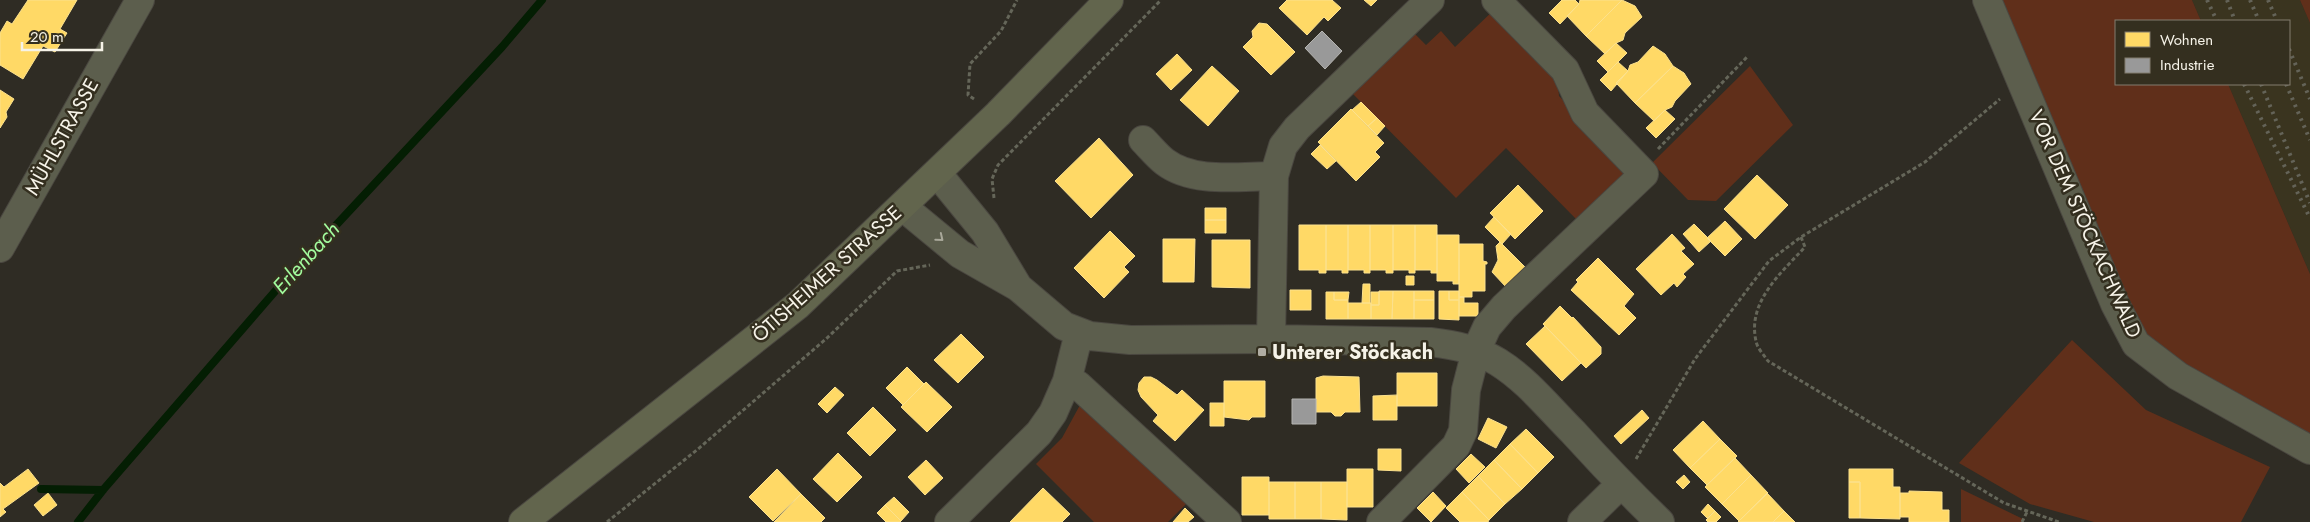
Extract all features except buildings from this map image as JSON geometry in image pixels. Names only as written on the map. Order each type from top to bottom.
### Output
[{"type":"main road","name":"ÖTISHEIMER STRASSE","points":[[522,522],[798,305],[998,114],[1109,0]]},
{"type":"street","name":"MÜHLSTRASSE","points":[[0,248],[140,0]]},
{"type":"street","points":[[1271,339],[1274,176],[1283,146],[1297,128],[1430,0]]},
{"type":"street","points":[[1381,522],[1456,446],[1463,432],[1466,390],[1476,351],[1487,327],[1504,307],[1642,171],[1585,113],[1565,70],[1496,0]]},
{"type":"street","name":"VOR DEM STÖCKACHWALD","points":[[1987,0],[2011,61],[2116,304],[2136,344],[2178,376],[2310,450]]},
{"type":"street","points":[[1144,140],[1165,162],[1183,172],[1204,176],[1274,176]]},
{"type":"street","points":[[936,173],[985,232],[1018,287]]},
{"type":"street","points":[[902,207],[960,254],[1018,287],[1045,312],[1064,326],[1078,333],[1102,339],[1130,340],[1271,339],[1430,342],[1455,345],[1476,351],[1497,362],[1522,380],[1660,522]]},
{"type":"street","points":[[949,522],[1039,433],[1054,412],[1067,381],[1078,333]]},
{"type":"street","points":[[1067,381],[1078,384],[1227,522]]},
{"type":"street","points":[[1582,522],[1621,484]]},
{"type":"path","points":[[998,114],[968,95],[970,64],[1001,31],[1016,0]]},
{"type":"path","points":[[985,232],[994,225],[999,215],[992,188],[992,179],[998,165],[1161,0]]},
{"type":"path","points":[[1642,171],[1748,56]]},
{"type":"path","points":[[1621,484],[1695,360],[1769,261],[1802,237],[1925,162],[2003,97],[2011,61]]},
{"type":"path","points":[[1802,237],[1806,247],[1777,277],[1756,309],[1756,342],[1768,361],[2004,502],[2027,512],[2059,522]]},
{"type":"path","points":[[608,522],[698,449],[820,344],[897,271],[951,262],[960,254]]},
{"type":"path","points":[[2022,522],[2027,512]]},
{"type":"shaded area","points":[[1995,0],[2192,0],[2201,20],[2115,20],[2115,85],[2228,85],[2310,274],[2310,443],[2139,337]]},
{"type":"shaded area","points":[[2192,0],[2300,0],[2310,23],[2310,274],[2228,85],[2290,85],[2290,20],[2201,20]]},
{"type":"shaded area","points":[[2300,0],[2310,0],[2310,23]]},
{"type":"shaded area","points":[[1495,9],[1557,74],[1559,96],[1629,168],[1577,220],[1506,148],[1456,198],[1350,91],[1412,31],[1426,45],[1441,31],[1455,47]]},
{"type":"shaded area","points":[[1750,66],[1793,125],[1716,201],[1688,200],[1652,163]]},
{"type":"shaded area","points":[[2072,340],[2146,410],[2270,467],[2241,522],[2094,522],[2030,504],[1959,463]]},
{"type":"shaded area","points":[[1080,405],[1187,503],[1168,522],[1094,522],[1036,464],[1062,438]]},
{"type":"shaded area","points":[[1961,489],[2023,519],[2023,522],[1961,522]]},
{"type":"waterway","name":"Erlenbach","points":[[78,522],[103,490],[284,281],[502,47],[542,0]]},
{"type":"waterway","points":[[41,489],[103,490]]},
{"type":"railway","points":[[2207,0],[2217,20]]},
{"type":"railway","points":[[2227,0],[2235,20]]},
{"type":"railway","points":[[2250,0],[2259,20]]},
{"type":"railway","points":[[2268,0],[2277,20]]},
{"type":"railway","points":[[2290,51],[2310,99]]},
{"type":"railway","points":[[2244,85],[2310,218]]},
{"type":"railway","points":[[2261,85],[2310,203]]},
{"type":"railway","points":[[2286,85],[2310,140]]},
{"type":"place","name":"Unterer Stöckach","points":[[1262,352]]}]
